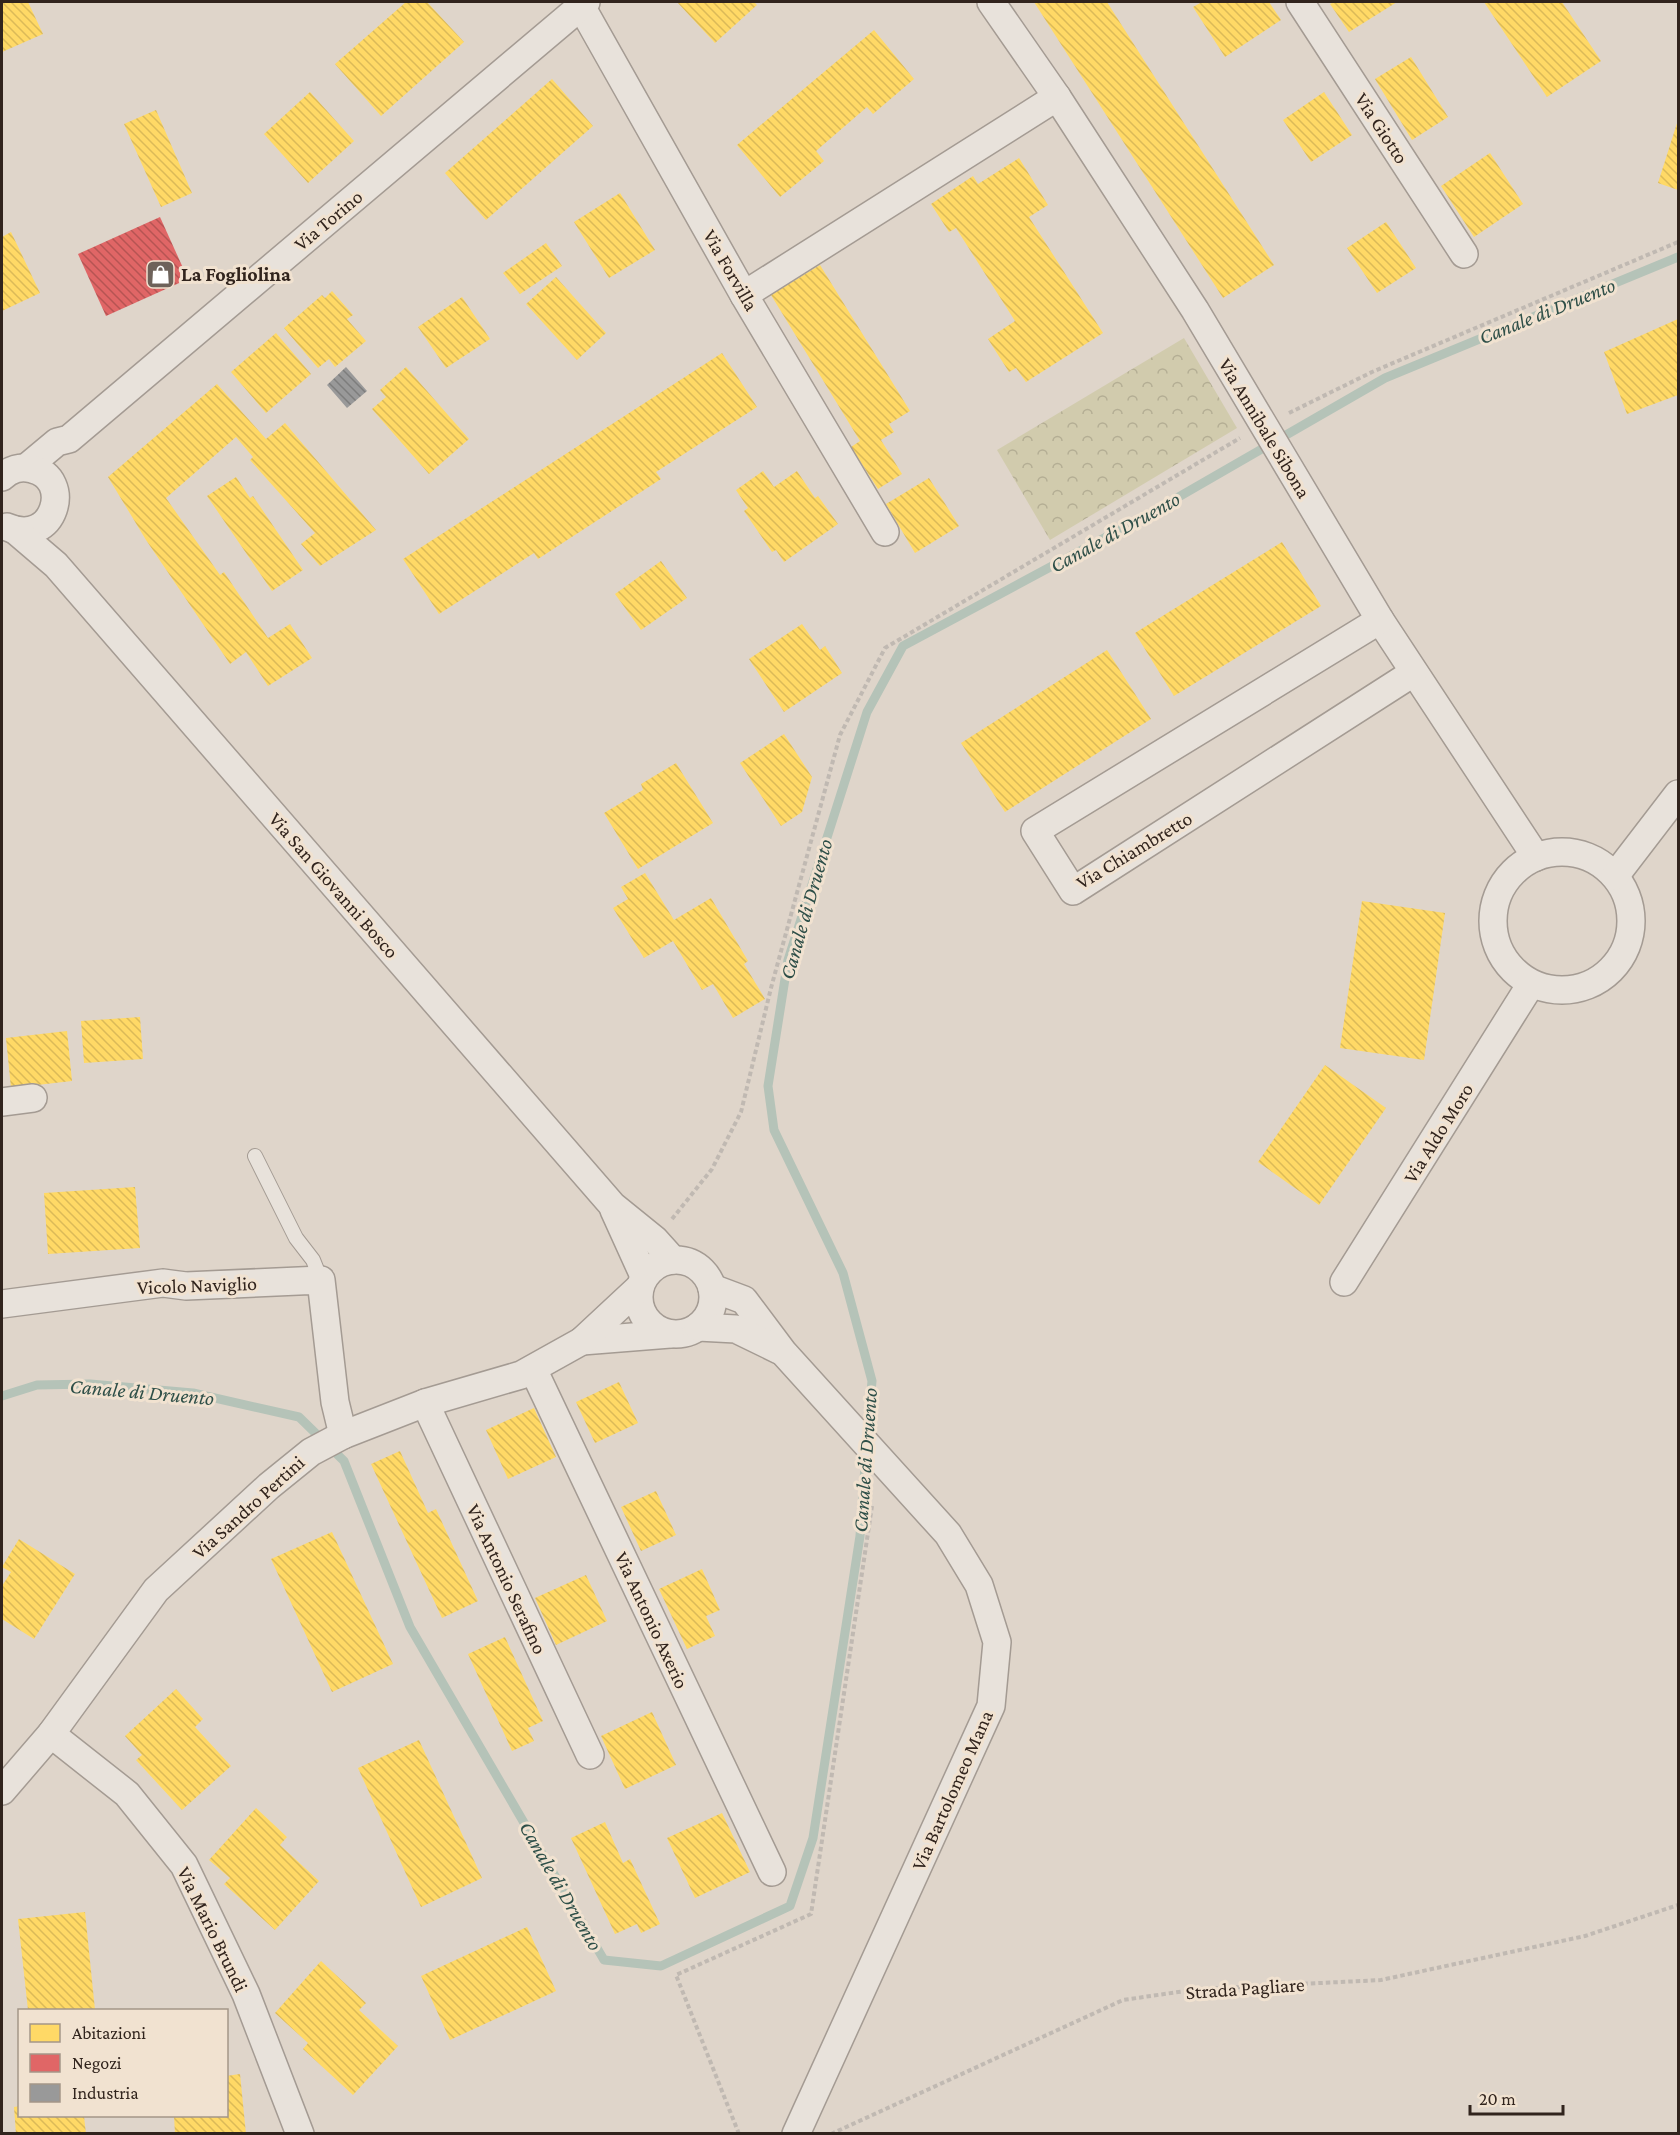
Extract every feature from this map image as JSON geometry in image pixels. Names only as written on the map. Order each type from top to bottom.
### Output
[{"type":"street","name":"Via Annibale Sibona","points":[[991,2],[1057,97],[1195,310],[1413,673],[1536,857]]},
{"type":"street","name":"Via Giotto","points":[[1300,2],[1464,254]]},
{"type":"street","name":"Via Forvilla","points":[[584,4],[744,295],[885,532]]},
{"type":"street","name":"Via Torino","points":[[2,477],[16,468],[27,467],[57,442],[69,439],[584,4]]},
{"type":"street","points":[[744,295],[1057,97]]},
{"type":"street","points":[[8,526],[26,531],[37,529],[46,522],[54,503],[69,439]]},
{"type":"street","points":[[27,467],[45,475],[52,483],[56,564]]},
{"type":"street","name":"Via San Giovanni Bosco","points":[[8,526],[56,564],[613,1206],[655,1239],[673,1260]]},
{"type":"street","name":"Via Chiambretto","points":[[1380,620],[1035,831],[1073,891],[1413,673]]},
{"type":"street","points":[[1615,876],[1678,794]]},
{"type":"street","points":[[1557,852],[1579,854],[1599,862],[1615,876],[1629,900],[1632,927],[1625,953],[1608,974],[1584,988],[1557,991],[1531,984],[1515,972],[1502,957],[1495,939],[1493,919],[1496,900],[1505,882],[1518,867],[1536,857],[1557,852]]},
{"type":"street","name":"Via Aldo Moro","points":[[1344,1282],[1531,984]]},
{"type":"street","points":[[2,1102],[33,1098]]},
{"type":"street","name":"Via San Giovanni Bosco","points":[[613,1206],[642,1282]]},
{"type":"street","points":[[673,1260],[694,1265],[702,1271],[712,1288],[711,1309],[706,1319],[690,1332],[670,1334],[648,1323],[640,1306],[642,1282],[662,1263],[673,1260]]},
{"type":"street","points":[[321,1280],[340,1436]]},
{"type":"street","name":"Vicolo Naviglio","points":[[2,1304],[163,1282],[186,1286],[321,1280]]},
{"type":"street","name":"Via Sandro Pertini","points":[[2,1791],[51,1734],[156,1590],[269,1486],[311,1452],[340,1436],[425,1403],[521,1375],[533,1369],[582,1341],[642,1282]]},
{"type":"street","name":"Via Bartolomeo Mana","points":[[712,1288],[744,1300],[783,1352],[948,1534],[980,1586],[997,1642],[991,1706],[796,2133]]},
{"type":"street","name":"Via Bartolomeo Mana","points":[[698,1327],[736,1329],[783,1352]]},
{"type":"street","name":"Via Sandro Pertini","points":[[582,1341],[670,1334]]},
{"type":"street","name":"Via Antonio Axerio","points":[[533,1369],[772,1872]]},
{"type":"street","name":"Via Antonio Serafino","points":[[425,1403],[590,1755]]},
{"type":"street","name":"Via Mario Brundi","points":[[51,1734],[127,1794],[184,1865],[246,1994],[300,2133]]},
{"type":"lane","points":[[255,1156],[296,1238],[313,1260],[321,1280]]},
{"type":"path","points":[[655,1239],[712,1168],[741,1112],[771,988],[840,735],[885,648],[1236,439],[1270,437],[1372,372],[1678,242]]},
{"type":"path","name":"Strada Pagliare","points":[[831,2133],[1123,2000],[1199,1989],[1381,1980],[1585,1936],[1678,1905]]},
{"type":"green space","points":[[1184,338],[1237,428],[1050,540],[997,450]]},
{"type":"building: Abitazioni","points":[[2,2],[28,2],[43,34],[2,52]]},
{"type":"building: Abitazioni","points":[[406,2],[427,2],[464,42],[381,116],[335,64]]},
{"type":"building: Abitazioni","points":[[677,2],[754,2],[757,5],[715,43]]},
{"type":"building: Abitazioni","points":[[1034,2],[1107,2],[1274,265],[1223,298]]},
{"type":"building: Abitazioni","points":[[1202,2],[1269,2],[1281,20],[1225,57],[1193,7]]},
{"type":"building: Abitazioni","points":[[1334,2],[1397,2],[1349,32],[1330,4]]},
{"type":"building: Abitazioni","points":[[1484,2],[1562,2],[1601,61],[1547,97]]},
{"type":"building: Abitazioni","points":[[874,30],[914,79],[873,114],[867,107],[816,151],[824,161],[780,197],[737,145]]},
{"type":"building: Abitazioni","points":[[1411,57],[1448,117],[1412,140],[1375,79]]},
{"type":"building: Abitazioni","points":[[552,79],[593,126],[486,220],[445,173]]},
{"type":"building: Abitazioni","points":[[310,92],[354,141],[308,183],[264,134]]},
{"type":"building: Abitazioni","points":[[1324,92],[1352,135],[1311,162],[1283,120]]},
{"type":"building: Abitazioni","points":[[156,110],[192,193],[161,207],[124,124]]},
{"type":"building: Abitazioni","points":[[1678,120],[1678,190],[1658,183]]},
{"type":"building: Abitazioni","points":[[1490,153],[1523,204],[1474,237],[1441,186]]},
{"type":"building: Abitazioni","points":[[1019,158],[1048,205],[1029,217],[1103,333],[1026,382],[1016,368],[1009,372],[988,339],[1015,321],[956,228],[949,232],[931,204],[973,176],[978,184]]},
{"type":"building: Abitazioni","points":[[620,193],[655,250],[609,278],[574,222]]},
{"type":"building: Abitazioni","points":[[1386,222],[1416,268],[1377,293],[1347,248]]},
{"type":"building: Abitazioni","points":[[11,232],[40,293],[2,311],[2,237]]},
{"type":"building: Abitazioni","points":[[546,243],[562,266],[520,294],[503,273]]},
{"type":"building: Abitazioni","points":[[820,265],[910,411],[889,424],[894,432],[881,440],[902,474],[878,489],[851,447],[860,441],[771,295]]},
{"type":"building: Abitazioni","points":[[556,277],[606,333],[577,360],[526,304]]},
{"type":"building: Abitazioni","points":[[332,291],[353,315],[347,319],[366,341],[335,367],[329,359],[318,368],[284,328],[322,295],[325,298]]},
{"type":"building: Abitazioni","points":[[462,297],[490,339],[446,368],[418,327]]},
{"type":"building: Abitazioni","points":[[1678,319],[1678,395],[1627,414],[1604,352]]},
{"type":"building: Abitazioni","points":[[276,333],[311,374],[266,413],[231,372]]},
{"type":"building: Abitazioni","points":[[722,353],[757,407],[656,472],[661,479],[538,559],[534,553],[439,614],[403,559]]},
{"type":"building: Abitazioni","points":[[406,367],[469,439],[429,474],[372,409],[386,397],[380,390]]},
{"type":"building: Abitazioni","points":[[217,384],[266,439],[285,423],[376,530],[320,566],[301,544],[315,533],[250,460],[253,457],[236,437],[166,498],[220,575],[224,572],[268,638],[290,624],[312,658],[268,686],[246,652],[230,664],[146,540],[108,477]]},
{"type":"building: Abitazioni","points":[[763,471],[774,487],[797,471],[815,498],[818,496],[838,524],[784,562],[776,550],[772,552],[744,511],[748,508],[736,490]]},
{"type":"building: Abitazioni","points":[[236,477],[250,498],[253,496],[303,570],[272,591],[207,496]]},
{"type":"building: Abitazioni","points":[[929,478],[959,526],[915,553],[886,504]]},
{"type":"building: Abitazioni","points":[[1282,542],[1321,606],[1174,696],[1135,633]]},
{"type":"building: Abitazioni","points":[[661,561],[687,598],[641,630],[615,594]]},
{"type":"building: Abitazioni","points":[[802,624],[820,650],[825,646],[842,673],[784,712],[749,659]]},
{"type":"building: Abitazioni","points":[[1107,650],[1151,719],[1005,812],[961,743]]},
{"type":"building: Abitazioni","points":[[784,734],[812,777],[802,812],[781,826],[740,763]]},
{"type":"building: Abitazioni","points":[[676,763],[713,823],[638,869],[604,813],[643,790],[641,784]]},
{"type":"building: Abitazioni","points":[[645,873],[674,920],[711,898],[748,961],[744,964],[765,999],[733,1018],[713,984],[702,990],[673,941],[644,958],[613,908],[628,899],[621,887]]},
{"type":"building: Abitazioni","points":[[1362,901],[1445,913],[1424,1060],[1340,1048]]},
{"type":"building: Abitazioni","points":[[140,1017],[143,1059],[84,1063],[81,1021]]},
{"type":"building: Abitazioni","points":[[67,1031],[72,1081],[11,1088],[6,1038]]},
{"type":"building: Abitazioni","points":[[1325,1065],[1386,1108],[1319,1205],[1258,1162]]},
{"type":"building: Abitazioni","points":[[135,1187],[140,1248],[48,1254],[44,1193]]},
{"type":"building: Abitazioni","points":[[619,1382],[638,1423],[595,1443],[576,1402]]},
{"type":"building: Abitazioni","points":[[534,1408],[556,1457],[508,1479],[486,1430]]},
{"type":"building: Abitazioni","points":[[400,1451],[428,1513],[436,1509],[478,1601],[442,1618],[371,1464]]},
{"type":"building: Abitazioni","points":[[656,1491],[676,1535],[641,1551],[621,1507]]},
{"type":"building: Abitazioni","points":[[332,1532],[393,1664],[332,1692],[271,1559]]},
{"type":"building: Abitazioni","points":[[19,1539],[75,1574],[34,1639],[2,1619],[2,1586],[11,1572],[2,1567]]},
{"type":"building: Abitazioni","points":[[702,1569],[720,1610],[706,1616],[715,1636],[687,1649],[659,1589]]},
{"type":"building: Abitazioni","points":[[586,1575],[607,1621],[556,1645],[535,1598]]},
{"type":"building: Abitazioni","points":[[505,1637],[543,1721],[528,1728],[534,1741],[512,1751],[468,1654]]},
{"type":"building: Abitazioni","points":[[176,1689],[203,1719],[195,1727],[231,1766],[182,1810],[136,1760],[142,1755],[125,1736]]},
{"type":"building: Abitazioni","points":[[652,1712],[676,1765],[625,1789],[601,1736]]},
{"type":"building: Abitazioni","points":[[419,1740],[482,1878],[421,1907],[358,1768]]},
{"type":"building: Abitazioni","points":[[256,1808],[287,1837],[280,1845],[319,1881],[275,1930],[224,1884],[230,1878],[209,1860]]},
{"type":"building: Abitazioni","points":[[722,1813],[750,1872],[695,1898],[667,1838]]},
{"type":"building: Abitazioni","points":[[605,1822],[623,1863],[630,1859],[660,1924],[641,1933],[637,1924],[615,1934],[571,1838]]},
{"type":"building: Abitazioni","points":[[85,1912],[95,2009],[28,2009],[18,1919]]},
{"type":"building: Abitazioni","points":[[527,1927],[556,1991],[450,2040],[421,1976]]},
{"type":"building: Abitazioni","points":[[321,1961],[366,2003],[359,2010],[398,2046],[353,2095],[303,2049],[308,2043],[275,2013]]},
{"type":"building: Abitazioni","points":[[240,2074],[246,2134],[175,2134],[174,2117],[228,2117],[228,2076]]},
{"type":"building: Abitazioni","points":[[18,2106],[18,2117],[84,2117],[86,2134],[16,2134],[14,2107]]},
{"type":"building: Negozi","points":[[160,217],[188,279],[106,316],[78,254]]},
{"type":"building: Industria","points":[[346,367],[367,391],[347,408],[327,385]]},
{"type":"waterway","name":"Canale di Druento","points":[[867,1436],[872,1381],[843,1273],[774,1130],[768,1086],[788,960],[867,712],[903,646],[1149,514],[1385,378],[1678,257]]},
{"type":"waterway","name":"Canale di Druento","points":[[2,1396],[37,1385],[90,1384],[193,1393],[299,1417],[344,1461],[410,1627],[604,1960],[661,1966],[790,1906],[813,1838],[860,1536],[866,1452]]},
{"type":"place","name":"La Fogliolina","points":[[160,274]]}]
